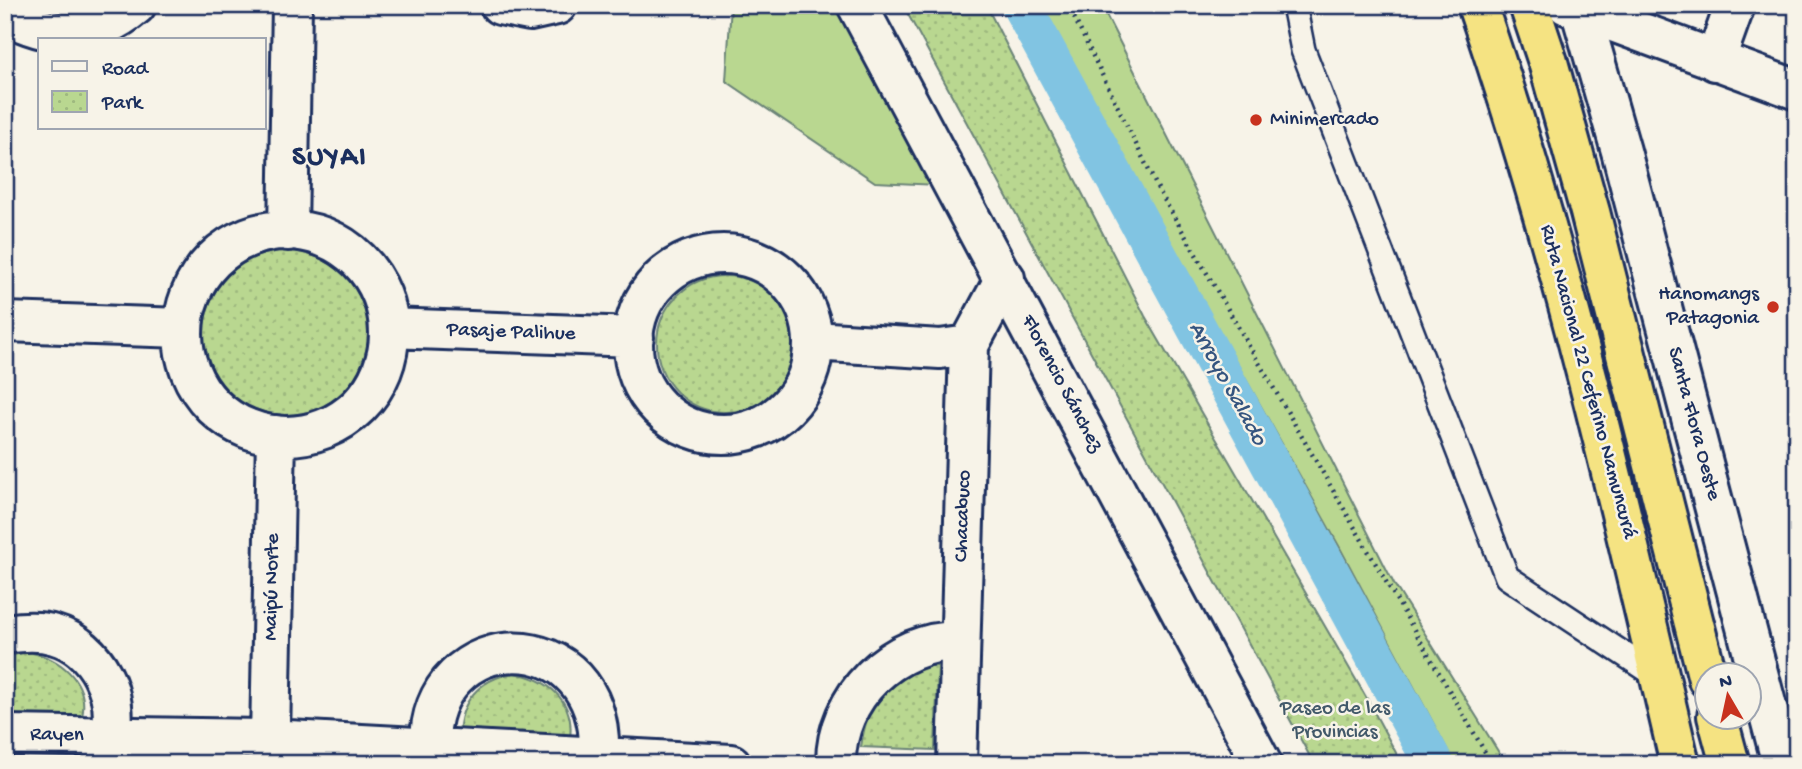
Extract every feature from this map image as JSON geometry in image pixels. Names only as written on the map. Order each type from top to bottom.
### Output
[{"type":"highway","name":"Ruta Nacional 22 Ceferino Namuncurá","points":[[1477,5],[1542,212],[1604,439],[1679,764]]},
{"type":"highway","name":"Ruta Nacional 22 Ceferino Namuncurá","points":[[1529,5],[1548,62],[1590,212],[1702,660]]},
{"type":"highway","points":[[1721,730],[1730,764]]},
{"type":"street","points":[[5,14],[33,28],[64,34],[94,30],[122,18],[136,5]]},
{"type":"street","points":[[288,231],[292,5]]},
{"type":"street","points":[[500,5],[530,11],[557,5]]},
{"type":"street","name":"Florencio Sánchez","points":[[857,5],[1262,764]]},
{"type":"street","points":[[1716,61],[1735,5]]},
{"type":"street","points":[[1575,7],[1797,90]]},
{"type":"street","name":"Santa Flora Oeste","points":[[1575,7],[1621,151],[1782,764]]},
{"type":"street","points":[[288,231],[328,238],[357,258],[378,285],[389,318],[388,353],[376,385],[354,412],[325,429],[292,436],[259,433],[228,419],[204,396],[187,366],[183,328],[188,299],[204,270],[229,247],[259,233],[288,231]]},
{"type":"street","points":[[725,253],[755,259],[780,274],[800,295],[811,323],[813,341],[814,351],[806,380],[791,404],[768,422],[740,433],[711,433],[683,425],[658,407],[641,382],[633,353],[635,323],[647,295],[668,272],[695,258],[725,253]]},
{"type":"street","name":"Chacabuco","points":[[957,764],[969,345],[1005,278]]},
{"type":"street","points":[[5,322],[183,328]]},
{"type":"street","name":"Pasaje Palihue","points":[[389,328],[634,337]]},
{"type":"street","points":[[813,341],[940,349],[969,345]]},
{"type":"street","name":"Maipú Norte","points":[[276,435],[291,748]]},
{"type":"street","name":"Rayen","points":[[5,634],[29,631],[56,635],[80,648],[100,670],[111,695],[113,723],[110,737]]},
{"type":"street","points":[[836,764],[836,745],[848,708],[872,676],[904,653],[942,641],[960,641]]},
{"type":"street","points":[[430,748],[433,713],[445,688],[464,668],[489,655],[516,652],[543,656],[568,669],[587,691],[598,716],[599,757]]},
{"type":"street","name":"Rayen","points":[[5,735],[110,737],[291,748],[430,748],[731,764]]},
{"type":"lane","points":[[1294,5],[1303,50],[1507,577],[1660,678]]},
{"type":"path","points":[[1068,5],[1158,188],[1492,764]]},
{"type":"green space","points":[[35,5],[100,5],[70,13]]},
{"type":"green space","points":[[731,5],[840,5],[937,185],[875,182],[726,81]]},
{"type":"green space","name":"Paseo de las Provincias","points":[[903,5],[986,5],[1145,316],[1366,697],[1402,764],[1314,764]]},
{"type":"green space","points":[[1037,5],[1101,5],[1394,584],[1506,764],[1455,764],[1339,546]]},
{"type":"green space","points":[[286,251],[317,257],[344,275],[362,302],[368,333],[362,364],[344,391],[317,409],[286,415],[255,409],[228,391],[210,364],[204,333],[210,302],[228,275],[255,257]]},
{"type":"green space","points":[[725,276],[751,282],[773,296],[787,318],[793,344],[787,370],[773,392],[751,406],[725,412],[699,406],[677,392],[663,370],[657,344],[663,318],[677,296],[699,282]]},
{"type":"green space","points":[[26,652],[49,659],[69,672],[81,692],[82,717],[5,716],[5,657]]},
{"type":"green space","points":[[927,666],[938,666],[935,750],[861,747],[868,717],[880,694],[899,678]]},
{"type":"green space","points":[[513,673],[537,680],[556,693],[568,713],[570,738],[459,736],[463,712],[473,694],[490,681]]},
{"type":"waterway","name":"Arroyo Salado","points":[[1021,5],[1434,764]]},
{"type":"place","name":"Minimercado","points":[[1256,120]]},
{"type":"place","name":"Hanomangs Patagonia","points":[[1773,307]]},
{"type":"district","name":"SUYAI","points":[[330,158]]}]
